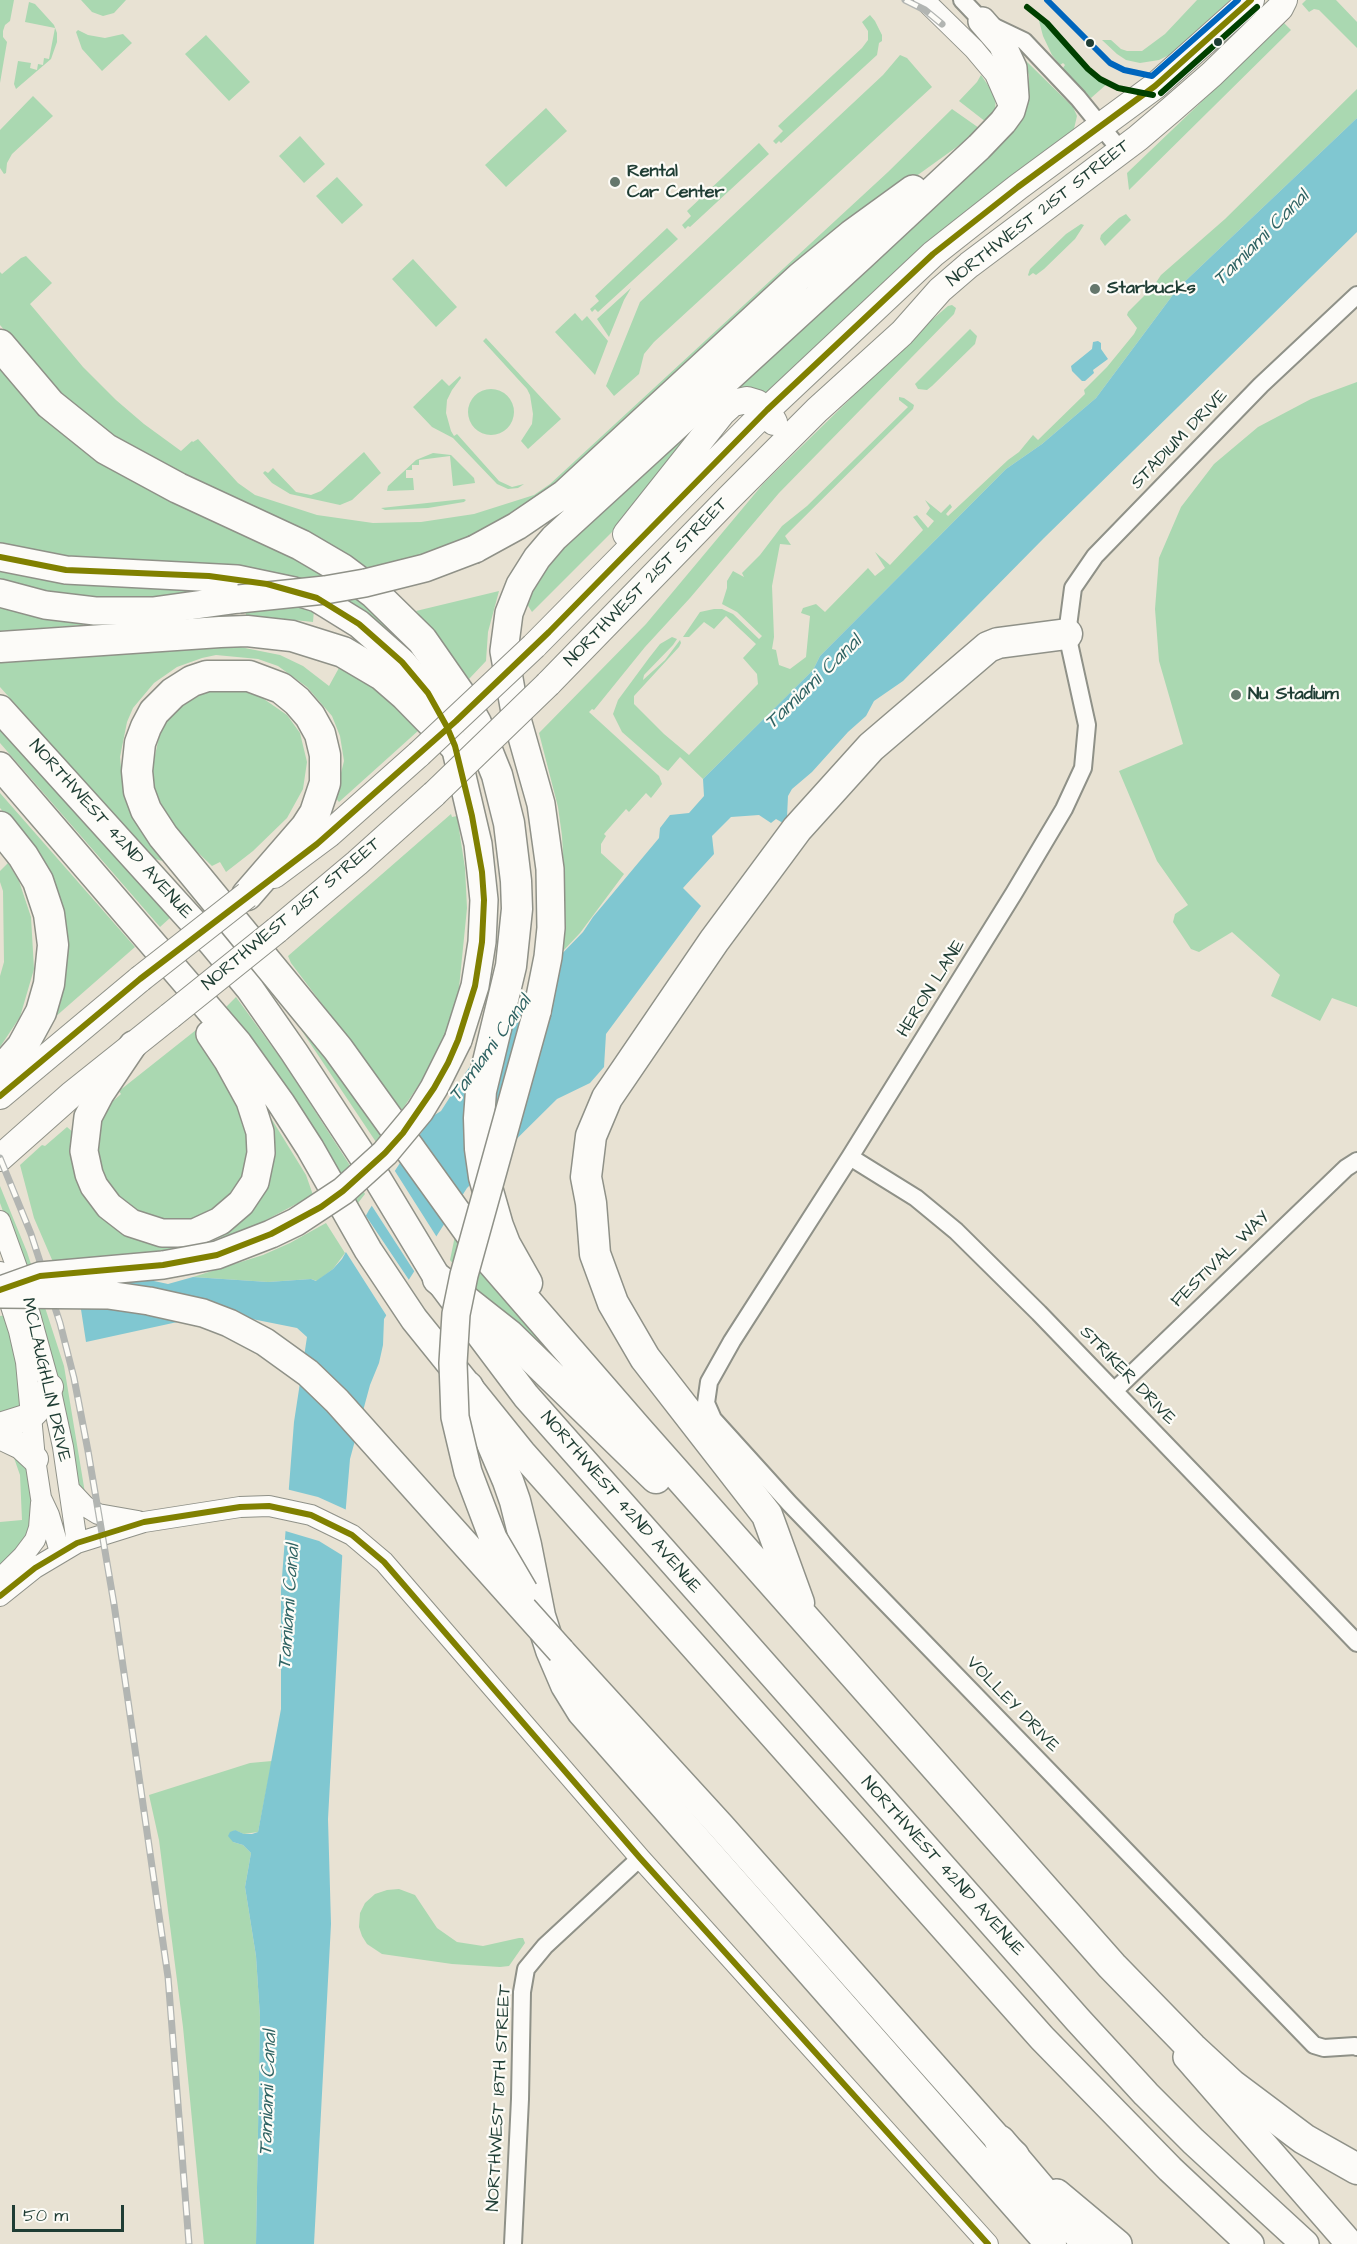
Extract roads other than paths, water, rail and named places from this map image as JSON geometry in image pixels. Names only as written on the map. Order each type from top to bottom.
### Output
[{"type":"highway","points":[[561,1651],[499,1549],[477,1499],[459,1438],[454,1404],[455,1320],[464,1275],[541,994],[551,928],[549,856],[544,817],[515,712],[504,651],[509,613],[520,585],[537,558],[554,538],[994,133],[1011,111],[1015,97],[1013,68],[1002,44],[982,21]]},
{"type":"highway","points":[[0,593],[45,604],[95,611],[153,611],[365,583],[425,568],[475,549],[535,514],[577,483],[800,276],[851,234],[923,183],[964,161]]},
{"type":"highway","points":[[0,345],[50,404],[106,449],[178,488],[301,545],[342,569],[390,607],[433,655],[476,723],[497,775],[509,823],[516,881],[515,937],[510,973],[484,1075],[479,1105],[483,1176],[505,1244],[557,1335]]},
{"type":"highway","points":[[0,557],[66,570],[237,579],[316,598],[359,624],[402,662],[439,710],[454,746],[478,844],[484,900],[478,971],[458,1040],[420,1111],[385,1153],[343,1191],[271,1234],[217,1255],[152,1267],[40,1276],[0,1292]]},
{"type":"highway","points":[[0,647],[220,632],[292,636],[343,652],[382,675],[405,694],[454,746]]},
{"type":"highway","points":[[804,1617],[767,1515],[645,1358],[613,1303],[595,1254],[591,1203],[586,1177],[591,1136],[606,1098],[714,940],[797,829],[871,747],[988,647],[1004,641],[1067,634]]},
{"type":"highway","points":[[247,895],[306,827],[315,813],[325,783],[325,755],[320,734],[309,716],[297,700],[281,688],[249,676],[207,676],[179,688],[160,705],[149,719],[140,743],[137,762],[138,784],[143,804],[163,836],[310,1013],[504,1277],[1112,1966],[1203,2077],[1350,2244]]},
{"type":"highway","name":"NORTHWEST 42ND AVENUE","points":[[0,709],[212,943],[250,989],[377,1178],[438,1279],[526,1396],[1078,2020],[1193,2141],[1305,2244]]},
{"type":"highway","points":[[0,766],[195,990],[238,1043],[310,1148],[349,1219],[414,1319],[522,1453],[1042,2038],[1162,2161],[1250,2244]]},
{"type":"highway","points":[[0,827],[38,881],[49,914],[53,945],[49,984],[41,1012],[22,1047],[0,1072]]},
{"type":"highway","points":[[134,1045],[99,1094],[88,1117],[84,1151],[89,1174],[109,1206],[131,1223],[170,1234],[200,1231],[228,1216],[247,1195],[258,1172],[261,1152],[260,1132],[254,1112],[228,1061],[206,1028],[195,990]]},
{"type":"highway","points":[[438,1279],[509,1335],[674,1495],[730,1534]]},
{"type":"highway","points":[[0,1292],[108,1295],[180,1306],[229,1323],[276,1349],[308,1373],[337,1401],[644,1741],[1000,2141],[1087,2244]]},
{"type":"highway","points":[[468,1387],[515,1501],[540,1616],[551,1650],[566,1684],[582,1711],[1051,2244]]},
{"type":"highway","points":[[1112,1966],[1192,2048],[1232,2085],[1304,2139],[1357,2169]]},
{"type":"highway","points":[[1000,2141],[1085,2218],[1118,2244]]},
{"type":"main road","name":"NORTHWEST 21ST STREET","points":[[0,1096],[140,979],[323,839],[419,754],[534,646],[767,410],[933,254],[1018,187],[1155,86],[1251,0]]},
{"type":"main road","name":"NORTHWEST 21ST STREET","points":[[8,1151],[71,1095],[357,863],[434,794],[548,684],[817,410],[902,333],[953,279],[1121,151],[1212,74],[1280,8],[1284,0]]},
{"type":"main road","points":[[729,498],[766,448],[773,434],[774,420],[767,410]]},
{"type":"main road","points":[[0,1426],[31,1416],[42,1403],[50,1387]]},
{"type":"main road","points":[[0,1436],[21,1446],[35,1459]]},
{"type":"street","points":[[924,0],[995,74],[1011,111]]},
{"type":"street","points":[[962,0],[982,21],[1024,41],[1078,98],[1121,151]]},
{"type":"street","name":"STADIUM DRIVE","points":[[1067,634],[1072,588],[1095,556],[1261,385],[1357,295]]},
{"type":"street","name":"HERON LANE","points":[[732,1341],[850,1157],[1064,809],[1083,768],[1088,725],[1067,634]]},
{"type":"street","name":"STRIKER DRIVE","points":[[850,1157],[916,1198],[956,1231],[1357,1643]]},
{"type":"street","name":"FESTIVAL WAY","points":[[1114,1391],[1320,1192],[1357,1161]]},
{"type":"street","name":"MCLAUGHLIN DRIVE","points":[[0,1221],[17,1268],[50,1387],[63,1447],[69,1489],[69,1548]]},
{"type":"street","name":"MCLAUGHLIN DRIVE","points":[[0,1272],[23,1347],[41,1498],[69,1548]]},
{"type":"street","name":"VOLLEY DRIVE","points":[[732,1341],[709,1382],[706,1403],[713,1419],[789,1503],[1314,2045],[1324,2048],[1357,2047]]},
{"type":"street","points":[[69,1489],[85,1506],[98,1514],[144,1522]]},
{"type":"street","points":[[0,1579],[35,1540],[39,1528],[41,1498]]},
{"type":"street","points":[[0,1596],[19,1580],[69,1548],[101,1534],[144,1522],[256,1506],[284,1508],[311,1515],[352,1535],[372,1550],[397,1575],[640,1858],[988,2244]]},
{"type":"street","name":"NORTHWEST 18TH STREET","points":[[513,2244],[520,2099],[522,1992],[526,1969],[545,1946],[640,1858]]},
{"type":"water","name":"Tamiami Canal","points":[[1357,118],[1357,232],[1044,538],[903,681],[874,701],[866,716],[848,732],[812,772],[792,789],[788,796],[787,817],[783,823],[776,819],[771,823],[759,815],[731,817],[712,836],[714,854],[683,888],[701,906],[606,1034],[604,1067],[590,1083],[557,1099],[467,1188],[384,1319],[383,1345],[379,1363],[370,1385],[350,1459],[343,1542],[328,1819],[331,1924],[314,2244],[256,2244],[260,2017],[256,1956],[245,1887],[251,1853],[243,1845],[233,1842],[228,1836],[235,1830],[244,1834],[258,1832],[281,1709],[281,1590],[294,1422],[307,1337],[297,1328],[252,1319],[182,1321],[86,1342],[74,1264],[168,1284],[193,1277],[268,1282],[311,1279],[316,1281],[333,1269],[342,1259],[369,1210],[400,1163],[433,1116],[441,1111],[466,1072],[522,995],[583,932],[659,838],[660,828],[670,815],[689,813],[704,796],[703,779],[813,670],[820,656],[1006,469],[1042,444],[1096,398],[1178,288]]},
{"type":"water","points":[[1098,341],[1108,359],[1093,370],[1094,373],[1085,381],[1082,381],[1072,371],[1071,366],[1092,349],[1093,342]]},
{"type":"railway","points":[[905,0],[925,10],[942,24]]},
{"type":"railway","points":[[0,1158],[31,1234],[60,1323],[74,1378],[88,1451],[114,1604],[168,1977],[189,2244]]},
{"type":"place","name":"Rental Car Center","points":[[615,182]]},
{"type":"place","name":"Starbucks","points":[[1095,289]]},
{"type":"place","name":"Nu Stadium","points":[[1236,695]]}]
